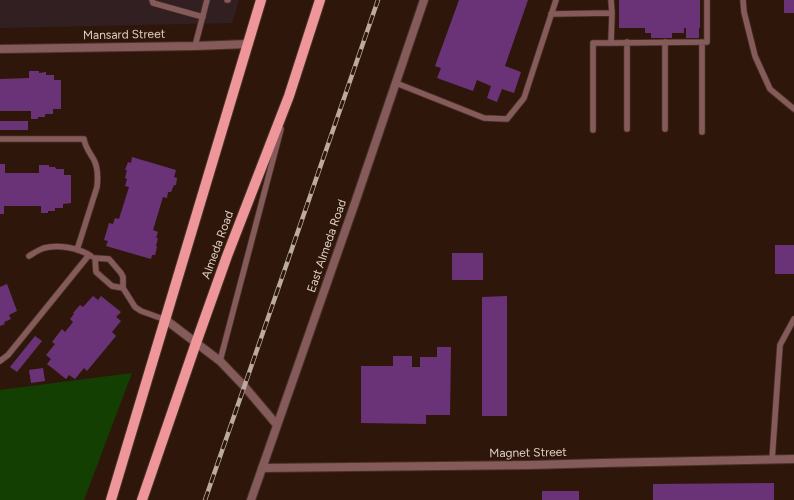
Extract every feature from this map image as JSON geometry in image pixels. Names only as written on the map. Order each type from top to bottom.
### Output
[{"type":"main road","points":[[111,500],[261,0]]},
{"type":"main road","name":"Almeda Road","points":[[142,500],[196,343],[238,228],[289,96],[320,0]]},
{"type":"street","name":"East Almeda Road","points":[[251,500],[424,0]]},
{"type":"street","name":"Mansard Street","points":[[0,49],[248,44]]},
{"type":"street","points":[[166,320],[220,361],[244,386],[277,425]]},
{"type":"street","name":"Magnet Street","points":[[262,468],[531,465],[794,459]]},
{"type":"lane","points":[[195,46],[207,0]]},
{"type":"lane","points":[[396,84],[484,118],[507,119],[524,98],[556,0]]},
{"type":"lane","points":[[611,0],[611,43]]},
{"type":"lane","points":[[593,130],[593,43],[707,42],[707,0]]},
{"type":"lane","points":[[743,0],[744,12],[755,56],[770,89],[794,109]]},
{"type":"lane","points":[[152,2],[203,17]]},
{"type":"lane","points":[[552,14],[612,13]]},
{"type":"lane","points":[[626,42],[628,129]]},
{"type":"lane","points":[[665,42],[665,129]]},
{"type":"lane","points":[[702,42],[702,132]]},
{"type":"lane","points":[[220,361],[289,96]]},
{"type":"lane","points":[[0,139],[84,139],[87,149],[96,164],[98,181],[77,250]]},
{"type":"lane","points":[[30,256],[45,248],[62,247],[77,250],[95,258],[109,259],[124,277],[123,288],[132,304],[138,309],[166,320]]},
{"type":"lane","points":[[0,361],[8,355],[89,255]]},
{"type":"lane","points":[[95,258],[96,272],[112,286],[123,288]]},
{"type":"lane","points":[[772,460],[780,345],[794,319]]},
{"type":"shaded area","points":[[0,0],[239,0],[232,23],[0,28]]},
{"type":"green space","points":[[132,373],[84,500],[0,500],[0,390]]},
{"type":"building","points":[[459,0],[528,0],[505,66],[521,72],[514,93],[502,89],[497,102],[487,98],[491,86],[477,80],[473,91],[437,78],[441,68],[435,66]]},
{"type":"building","points":[[619,0],[700,0],[699,38],[686,38],[686,28],[684,28],[684,33],[672,33],[672,38],[651,38],[651,33],[645,33],[645,28],[619,28]]},
{"type":"building","points":[[784,0],[794,0],[794,13],[784,13]]},
{"type":"building","points":[[29,71],[39,71],[39,73],[46,72],[46,75],[54,75],[54,80],[61,80],[61,109],[53,109],[53,114],[45,114],[45,117],[38,117],[38,119],[31,119],[31,111],[0,111],[0,79],[29,78]]},
{"type":"building","points":[[0,121],[28,121],[28,130],[0,130]]},
{"type":"building","points":[[132,157],[176,170],[174,177],[177,178],[176,185],[174,185],[171,192],[168,192],[167,198],[163,197],[153,230],[158,232],[156,238],[158,238],[155,255],[152,255],[151,259],[106,246],[108,241],[104,240],[109,223],[113,224],[115,218],[119,219],[129,187],[125,186],[127,170],[125,170],[128,162],[131,163]]},
{"type":"building","points":[[0,164],[5,164],[5,173],[39,173],[39,165],[49,165],[49,167],[55,167],[56,169],[64,169],[64,175],[71,175],[71,203],[63,204],[63,208],[55,208],[55,211],[48,211],[48,213],[41,213],[41,206],[4,206],[4,214],[0,214]]},
{"type":"building","points":[[775,245],[794,245],[794,274],[775,274]]},
{"type":"building","points":[[452,253],[483,253],[483,280],[452,280]]},
{"type":"building","points":[[7,284],[17,311],[9,315],[11,319],[4,322],[5,324],[0,326],[0,287]]},
{"type":"building","points":[[93,296],[98,300],[101,296],[121,312],[116,317],[121,321],[112,332],[116,336],[87,371],[84,368],[75,379],[69,375],[66,379],[47,364],[51,359],[46,355],[55,344],[52,342],[62,329],[65,332],[73,322],[70,319],[74,314],[73,313],[80,305],[83,307]]},
{"type":"building","points":[[507,296],[507,416],[482,416],[482,297]]},
{"type":"building","points":[[35,336],[42,341],[17,372],[10,367]]},
{"type":"building","points":[[437,347],[451,347],[450,415],[426,415],[426,424],[361,423],[361,366],[393,366],[393,356],[412,356],[412,367],[420,367],[420,357],[437,357]]},
{"type":"building","points":[[43,368],[45,381],[31,383],[29,370]]},
{"type":"building","points":[[774,483],[774,500],[653,500],[653,484]]},
{"type":"building","points":[[542,491],[579,491],[579,500],[542,500]]},
{"type":"railway","points":[[205,500],[378,0]]}]
